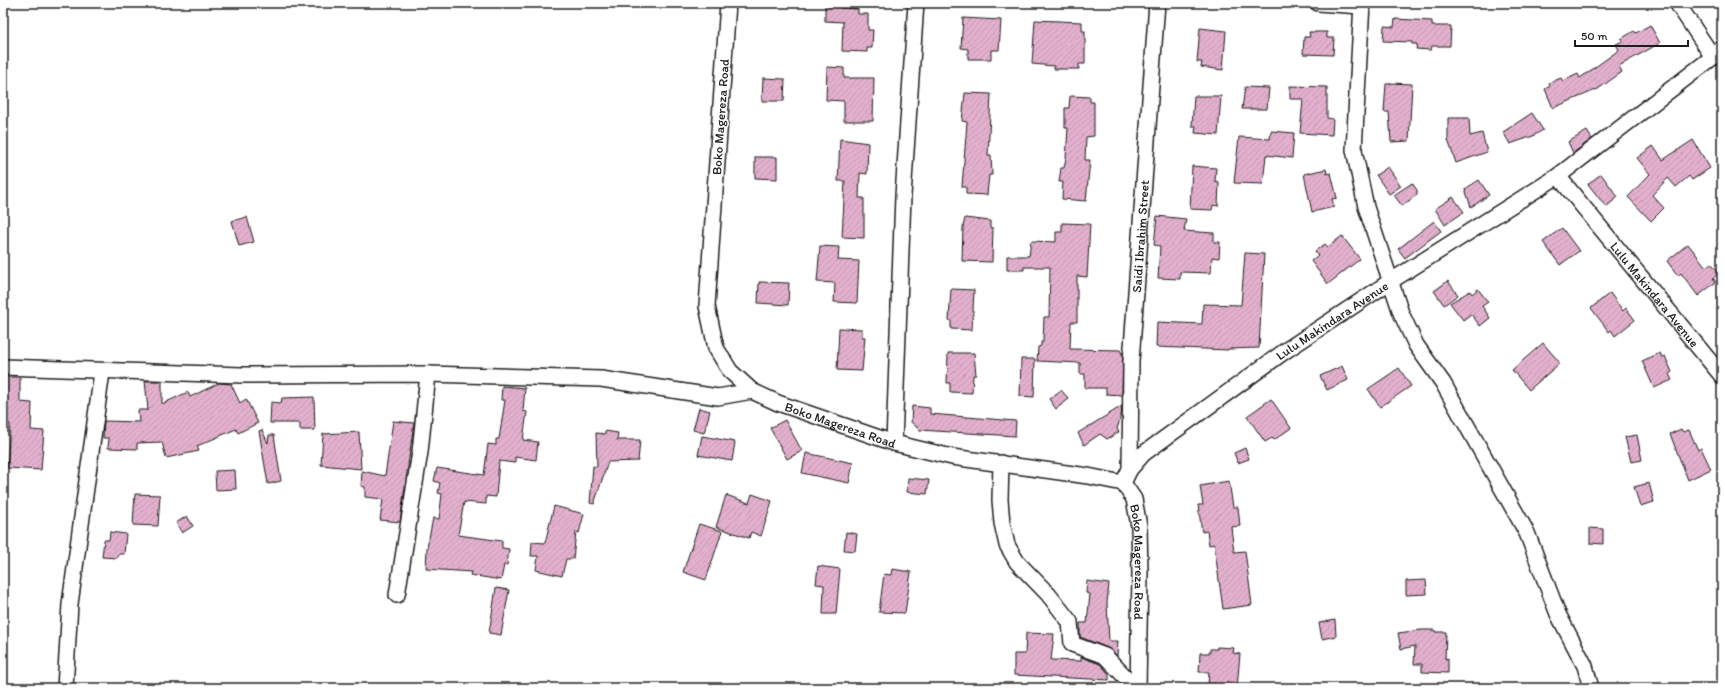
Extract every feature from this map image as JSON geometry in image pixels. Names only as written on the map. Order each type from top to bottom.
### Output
[{"type":"street","name":"Boko Magereza Road","points":[[728,3],[707,306],[716,348],[730,371],[752,391],[778,403],[894,443],[952,456],[1088,476],[1123,484],[1134,500],[1139,526],[1140,574],[1137,688]]},
{"type":"street","points":[[894,443],[903,196],[916,3]]},
{"type":"street","name":"Saidi Ibrahim Street","points":[[1130,469],[1131,361],[1157,3]]},
{"type":"street","points":[[1318,3],[1362,4],[1354,150],[1366,207],[1401,313],[1416,345],[1443,383],[1527,533],[1558,614],[1595,687]]},
{"type":"street","points":[[1677,3],[1718,53]]},
{"type":"street","name":"Lulu Makindara Avenue","points":[[1123,484],[1130,469],[1143,454],[1285,351],[1391,281],[1558,176],[1718,53]]},
{"type":"street","name":"Lulu Makindara Avenue","points":[[1558,176],[1722,376]]},
{"type":"street","points":[[3,367],[102,372],[219,373],[242,375],[428,374],[601,379],[718,397],[752,391]]},
{"type":"street","points":[[65,688],[70,604],[102,372]]},
{"type":"street","points":[[397,595],[420,452],[428,374]]},
{"type":"street","points":[[1001,463],[1000,500],[1002,523],[1007,545],[1017,562],[1048,594],[1070,622],[1072,644],[1104,656],[1137,688]]},
{"type":"building","points":[[825,3],[840,3],[840,8],[858,9],[858,14],[868,14],[868,30],[873,30],[872,48],[867,48],[867,52],[842,51],[843,22],[825,21]]},
{"type":"building","points":[[963,18],[1001,20],[999,50],[991,50],[991,59],[968,59],[968,49],[961,48]]},
{"type":"building","points":[[1395,19],[1432,21],[1432,26],[1451,26],[1450,46],[1432,46],[1431,50],[1416,49],[1417,44],[1412,44],[1412,42],[1383,41],[1384,26],[1394,27]]},
{"type":"building","points":[[1035,20],[1082,22],[1082,31],[1085,31],[1085,64],[1079,64],[1079,69],[1054,69],[1054,66],[1032,64]]},
{"type":"building","points":[[1650,25],[1660,43],[1619,66],[1622,72],[1598,89],[1553,108],[1545,89],[1550,86],[1549,83],[1561,78],[1563,81],[1578,74],[1580,78],[1619,50],[1616,44],[1623,41],[1621,39],[1634,31],[1636,33]]},
{"type":"building","points":[[1200,28],[1226,31],[1223,70],[1201,67],[1202,62],[1197,62]]},
{"type":"building","points":[[1309,32],[1327,32],[1327,38],[1334,38],[1333,55],[1303,54],[1304,37],[1310,37]]},
{"type":"building","points":[[827,67],[844,68],[844,78],[874,78],[873,121],[844,121],[844,101],[826,100]]},
{"type":"building","points":[[763,78],[785,79],[784,101],[762,101]]},
{"type":"building","points":[[1386,84],[1412,84],[1409,141],[1391,142],[1389,112],[1384,112]]},
{"type":"building","points":[[1290,86],[1327,87],[1327,118],[1333,119],[1332,135],[1300,133],[1303,99],[1290,99]]},
{"type":"building","points":[[1245,87],[1269,88],[1267,109],[1242,109]]},
{"type":"building","points":[[965,93],[991,94],[988,155],[991,155],[992,175],[989,175],[987,195],[966,194],[966,187],[962,187],[967,122],[962,121]]},
{"type":"building","points":[[1070,96],[1090,97],[1090,102],[1094,102],[1094,136],[1086,137],[1085,160],[1090,160],[1086,201],[1062,199],[1063,182],[1059,182],[1061,168],[1064,168],[1066,158],[1068,128],[1065,128],[1065,108],[1069,108]]},
{"type":"building","points":[[1194,96],[1221,96],[1218,135],[1195,133],[1196,126],[1192,126]]},
{"type":"building","points":[[1532,113],[1543,130],[1533,136],[1510,144],[1503,132]]},
{"type":"building","points":[[1448,118],[1469,118],[1470,136],[1482,133],[1487,152],[1456,163],[1448,140]]},
{"type":"building","points":[[1271,131],[1294,133],[1292,158],[1266,155],[1263,184],[1234,183],[1239,137],[1270,139]]},
{"type":"building","points":[[1587,131],[1592,139],[1573,153],[1568,142]]},
{"type":"building","points":[[840,139],[868,143],[867,174],[860,173],[859,198],[864,198],[864,238],[842,237],[845,181],[838,181]]},
{"type":"building","points":[[1693,140],[1710,168],[1692,180],[1689,176],[1676,187],[1668,178],[1652,195],[1664,208],[1651,221],[1628,197],[1650,174],[1637,158],[1653,146],[1663,160]]},
{"type":"building","points":[[755,157],[777,157],[777,179],[755,178]]},
{"type":"building","points":[[1192,166],[1216,168],[1215,181],[1219,182],[1218,206],[1213,205],[1212,210],[1190,209]]},
{"type":"building","points":[[1388,167],[1401,186],[1389,194],[1376,175]]},
{"type":"building","points":[[1326,169],[1327,174],[1331,173],[1337,198],[1332,199],[1334,207],[1312,212],[1304,174]]},
{"type":"building","points":[[1601,174],[1618,197],[1606,207],[1588,184]]},
{"type":"building","points":[[1479,180],[1489,195],[1471,207],[1465,189]]},
{"type":"building","points":[[1412,183],[1417,190],[1417,195],[1402,206],[1394,195]]},
{"type":"building","points":[[1453,197],[1464,212],[1445,225],[1435,209]]},
{"type":"building","points":[[1157,216],[1186,219],[1184,231],[1214,233],[1214,242],[1220,242],[1219,258],[1212,257],[1211,273],[1180,272],[1180,279],[1158,278],[1160,246],[1154,245]]},
{"type":"building","points":[[247,217],[254,242],[239,246],[232,221]]},
{"type":"building","points":[[965,218],[990,221],[990,228],[993,228],[992,262],[962,261],[963,227]]},
{"type":"building","points":[[1434,221],[1441,231],[1405,258],[1398,249]]},
{"type":"building","points":[[1062,223],[1090,224],[1087,277],[1077,276],[1077,322],[1071,322],[1070,349],[1121,350],[1121,353],[1123,353],[1122,395],[1106,394],[1106,388],[1085,388],[1085,374],[1080,374],[1080,363],[1037,361],[1038,347],[1041,346],[1041,342],[1043,342],[1044,317],[1049,317],[1050,267],[1024,267],[1024,270],[1007,270],[1007,256],[1029,256],[1031,241],[1056,242],[1056,232],[1062,232]]},
{"type":"building","points":[[1562,228],[1579,251],[1560,265],[1543,242]]},
{"type":"building","points":[[1342,236],[1360,259],[1328,284],[1311,261],[1318,255],[1315,251],[1325,244],[1328,247]]},
{"type":"building","points":[[1688,244],[1706,267],[1711,263],[1720,273],[1713,278],[1716,282],[1698,296],[1681,273],[1678,276],[1667,261]]},
{"type":"building","points":[[820,246],[839,247],[838,260],[859,261],[857,303],[834,302],[835,283],[817,282]]},
{"type":"building","points":[[1245,253],[1264,254],[1259,348],[1228,350],[1156,347],[1157,322],[1202,324],[1203,304],[1241,305]]},
{"type":"building","points":[[1448,281],[1458,295],[1444,305],[1434,291]]},
{"type":"building","points":[[759,282],[789,283],[788,305],[758,303]]},
{"type":"building","points":[[951,289],[974,290],[972,330],[951,329],[951,321],[949,320]]},
{"type":"building","points":[[1478,289],[1488,302],[1482,306],[1490,318],[1480,326],[1471,314],[1463,320],[1450,303],[1470,291],[1472,294]]},
{"type":"building","points":[[1610,293],[1623,311],[1626,308],[1635,320],[1615,336],[1611,330],[1609,332],[1591,308]]},
{"type":"building","points":[[839,328],[862,329],[862,337],[865,337],[862,371],[837,370]]},
{"type":"building","points":[[1543,343],[1560,363],[1529,390],[1512,370]]},
{"type":"building","points":[[948,353],[974,353],[976,375],[973,375],[972,393],[950,392],[950,383],[947,383]]},
{"type":"building","points":[[1660,353],[1662,357],[1665,356],[1672,372],[1669,374],[1672,380],[1654,388],[1642,361]]},
{"type":"building","points":[[1021,359],[1035,359],[1034,397],[1020,396]]},
{"type":"building","points":[[1342,366],[1348,380],[1327,390],[1320,376]]},
{"type":"building","points":[[1399,368],[1411,386],[1380,407],[1368,389]]},
{"type":"building","points":[[3,377],[20,377],[20,402],[32,403],[31,430],[44,431],[41,470],[7,468],[10,424],[3,424]]},
{"type":"building","points":[[145,381],[162,381],[162,404],[188,392],[190,397],[219,383],[231,384],[240,403],[246,399],[258,423],[238,433],[236,429],[197,446],[199,451],[166,458],[162,442],[137,443],[137,449],[108,448],[109,438],[103,438],[104,421],[139,422],[138,410],[148,410]]},
{"type":"building","points":[[502,386],[525,388],[523,411],[527,412],[523,440],[538,442],[536,460],[515,457],[515,463],[499,461],[496,497],[486,496],[486,504],[464,502],[458,535],[502,541],[502,548],[509,549],[507,565],[504,565],[501,580],[470,575],[471,572],[426,569],[427,548],[433,518],[439,519],[442,494],[438,493],[440,483],[434,481],[437,468],[484,475],[488,444],[496,445],[496,439],[499,439],[505,400],[501,400]]},
{"type":"building","points":[[1061,390],[1069,399],[1056,409],[1049,399]]},
{"type":"building","points":[[314,397],[315,430],[300,430],[300,423],[270,423],[271,402],[281,403],[282,398]]},
{"type":"building","points":[[1271,399],[1291,428],[1274,440],[1272,438],[1265,442],[1247,416]]},
{"type":"building","points":[[912,406],[930,408],[930,414],[1016,421],[1015,436],[920,430],[911,422]]},
{"type":"building","points":[[1122,406],[1117,429],[1119,432],[1107,439],[1100,434],[1084,445],[1078,433]]},
{"type":"building","points":[[699,408],[710,411],[704,433],[693,430]]},
{"type":"building","points":[[785,420],[802,451],[787,459],[770,428]]},
{"type":"building","points":[[393,421],[414,423],[400,522],[380,520],[383,499],[365,497],[365,487],[361,486],[362,471],[385,476]]},
{"type":"building","points":[[1681,429],[1683,432],[1689,430],[1698,450],[1701,448],[1711,469],[1688,480],[1670,434]]},
{"type":"building","points":[[262,430],[268,443],[269,435],[274,435],[281,481],[268,484],[259,431]]},
{"type":"building","points":[[605,431],[618,433],[617,440],[640,440],[638,461],[608,462],[594,504],[590,503],[593,466],[597,467],[596,433],[605,434]]},
{"type":"building","points":[[359,432],[361,469],[321,465],[323,434]]},
{"type":"building","points":[[1637,435],[1642,460],[1631,462],[1625,437]]},
{"type":"building","points":[[702,436],[735,442],[732,461],[698,455]]},
{"type":"building","points":[[1245,448],[1249,459],[1238,463],[1234,453]]},
{"type":"building","points":[[806,453],[853,463],[849,483],[802,473]]},
{"type":"building","points":[[235,470],[236,489],[216,490],[215,471]]},
{"type":"building","points":[[908,478],[929,480],[927,494],[907,492]]},
{"type":"building","points":[[1229,481],[1233,507],[1238,507],[1240,526],[1231,527],[1234,552],[1245,551],[1252,605],[1223,609],[1214,544],[1209,545],[1207,531],[1202,532],[1198,505],[1203,505],[1200,486]]},
{"type":"building","points":[[1649,483],[1654,502],[1640,506],[1634,487]]},
{"type":"building","points":[[135,494],[160,495],[158,526],[133,525]]},
{"type":"building","points":[[752,494],[772,501],[761,536],[751,532],[749,538],[716,527],[726,495],[749,503]]},
{"type":"building","points":[[554,506],[584,514],[579,533],[576,532],[573,559],[566,559],[562,576],[536,570],[538,556],[531,556],[532,542],[545,543]]},
{"type":"building","points":[[187,516],[193,526],[182,533],[176,523]]},
{"type":"building","points":[[699,524],[722,531],[706,580],[683,572]]},
{"type":"building","points":[[1590,528],[1603,529],[1603,544],[1590,543]]},
{"type":"building","points":[[110,532],[126,534],[124,554],[118,554],[117,558],[102,557],[104,540],[109,540]]},
{"type":"building","points":[[846,532],[857,534],[855,551],[844,550]]},
{"type":"building","points":[[818,566],[840,569],[836,614],[823,614],[824,585],[816,584]]},
{"type":"building","points":[[892,569],[911,572],[905,613],[879,612],[884,574],[891,575]]},
{"type":"building","points":[[1426,580],[1427,594],[1406,595],[1406,581]]},
{"type":"building","points":[[1087,581],[1109,584],[1107,603],[1109,641],[1118,641],[1117,656],[1108,648],[1080,637],[1080,623],[1087,623],[1090,594],[1086,593]]},
{"type":"building","points":[[496,588],[509,590],[501,635],[489,633]]},
{"type":"building","points":[[1335,620],[1336,636],[1322,639],[1319,623]]},
{"type":"building","points":[[1421,630],[1446,632],[1445,659],[1448,658],[1448,673],[1422,672],[1422,664],[1414,664],[1415,646],[1401,649],[1398,633]]},
{"type":"building","points":[[1026,633],[1054,634],[1051,660],[1081,661],[1081,657],[1100,664],[1109,674],[1109,680],[1014,675],[1014,654],[1025,654]]},
{"type":"building","points":[[1217,647],[1234,648],[1233,653],[1240,654],[1237,688],[1214,687],[1214,684],[1208,684],[1209,672],[1199,672],[1200,653],[1210,653],[1210,649],[1217,649]]}]
